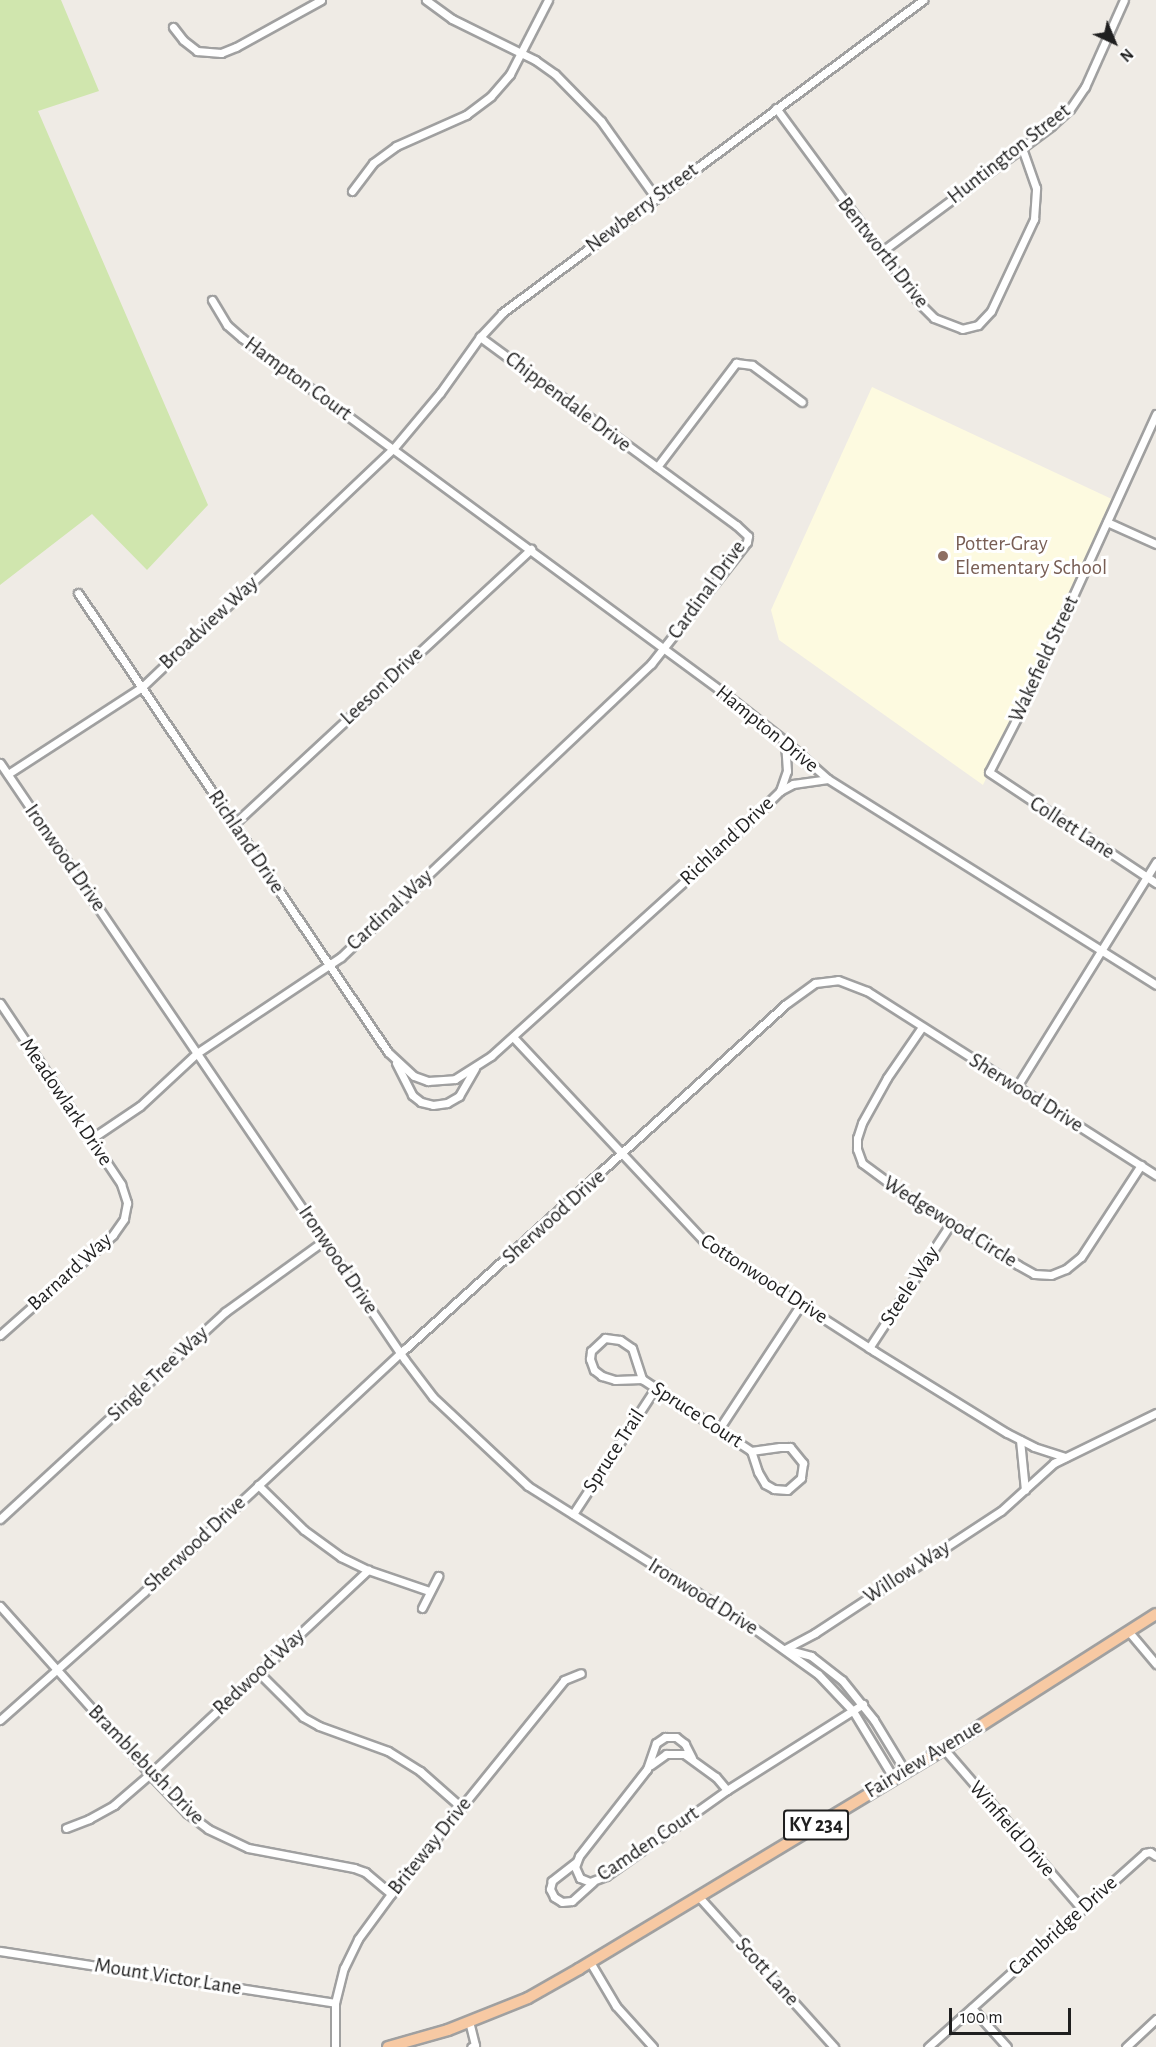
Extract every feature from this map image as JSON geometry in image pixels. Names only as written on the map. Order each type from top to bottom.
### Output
[{"type":"main road","name":"Fairview Avenue","points":[[469,2021],[528,1998],[590,1962],[893,1777],[944,1749],[1156,1614]]},
{"type":"main road","name":"KY 234","points":[[388,2047],[448,2030],[469,2021]]},
{"type":"street","points":[[173,27],[183,40],[197,51],[221,53],[236,48],[321,0]]},
{"type":"street","points":[[426,0],[452,19],[548,68],[579,96],[614,138],[656,198]]},
{"type":"street","points":[[352,191],[373,163],[396,146],[456,121],[484,103],[510,75],[548,0]]},
{"type":"street","name":"Newberry Street","points":[[393,449],[440,393],[480,337],[502,313],[922,0]]},
{"type":"street","name":"Huntington Street","points":[[881,252],[1061,119],[1077,99],[1124,0]]},
{"type":"street","name":"Bentworth Drive","points":[[776,108],[919,303],[934,318],[962,329],[978,325],[996,303],[1034,219],[1036,188],[1022,148]]},
{"type":"street","name":"Hampton Court","points":[[212,300],[233,331],[393,449]]},
{"type":"street","name":"Chippendale Drive","points":[[480,337],[657,468]]},
{"type":"street","points":[[657,468],[736,363],[752,365],[802,402]]},
{"type":"street","name":"Wakefield Street","points":[[989,772],[1019,714],[1156,414]]},
{"type":"street","name":"Hampton Drive","points":[[393,449],[664,649],[785,741],[828,779],[1156,985]]},
{"type":"street","name":"Broadview Way","points":[[8,774],[142,687],[393,449]]},
{"type":"street","name":"Cardinal Drive","points":[[657,468],[736,525],[748,537],[721,578],[664,649]]},
{"type":"street","points":[[1107,522],[1156,544]]},
{"type":"street","name":"Leeson Drive","points":[[234,824],[531,549]]},
{"type":"street","name":"Richland Drive","points":[[78,593],[395,1060],[414,1076],[424,1080],[447,1081],[475,1068],[731,839],[780,791],[793,784],[828,779]]},
{"type":"street","name":"Cardinal Way","points":[[91,1139],[140,1106],[197,1053],[329,965],[504,805],[664,649]]},
{"type":"street","name":"Richland Drive","points":[[780,791],[787,771],[785,741]]},
{"type":"street","name":"Ironwood Drive","points":[[0,763],[401,1353],[438,1401],[515,1476],[785,1649],[826,1681],[853,1711],[893,1777]]},
{"type":"street","name":"Collett Lane","points":[[989,772],[1156,883]]},
{"type":"street","points":[[1016,1088],[1149,878],[1156,862]]},
{"type":"street","name":"Sherwood Drive","points":[[0,1720],[786,1004],[815,983],[838,980],[878,998],[1016,1088],[1156,1175]]},
{"type":"street","name":"Meadowlark Drive","points":[[0,1004],[121,1184],[127,1202]]},
{"type":"street","name":"Wedgewood Circle","points":[[922,1027],[887,1078],[862,1123],[857,1149],[861,1161],[868,1169],[951,1223],[1034,1274],[1059,1273],[1081,1257],[1141,1165]]},
{"type":"street","name":"Cottonwood Drive","points":[[513,1036],[705,1242],[869,1348],[1020,1440],[1065,1457]]},
{"type":"street","points":[[395,1060],[412,1095],[421,1102],[433,1106],[447,1103],[459,1096],[475,1068]]},
{"type":"street","name":"Barnard Way","points":[[0,1335],[113,1235],[124,1219],[127,1202]]},
{"type":"street","name":"Steele Way","points":[[869,1348],[951,1223]]},
{"type":"street","name":"Single Tree Way","points":[[0,1519],[225,1312],[325,1240]]},
{"type":"street","points":[[719,1429],[801,1304]]},
{"type":"street","points":[[605,1338],[626,1342],[634,1351],[642,1379],[620,1381],[600,1375],[591,1365],[593,1348],[605,1338]]},
{"type":"street","name":"Spruce Court","points":[[642,1379],[752,1451]]},
{"type":"street","name":"Spruce Trail","points":[[573,1514],[656,1387]]},
{"type":"street","name":"Willow Way","points":[[785,1649],[815,1633],[1001,1511],[1054,1463],[1156,1413]]},
{"type":"street","points":[[1020,1440],[1025,1490]]},
{"type":"street","points":[[790,1447],[803,1463],[801,1478],[787,1490],[769,1487],[759,1475],[752,1451],[790,1447]]},
{"type":"street","points":[[258,1485],[318,1541],[341,1557],[368,1570],[429,1591]]},
{"type":"street","name":"Redwood Way","points":[[66,1828],[89,1819],[114,1804],[150,1774],[368,1570]]},
{"type":"street","points":[[422,1608],[438,1576]]},
{"type":"street","name":"Bramblebush Drive","points":[[0,1606],[187,1813],[220,1836],[263,1851],[365,1872],[391,1894]]},
{"type":"street","points":[[1129,1632],[1156,1664]]},
{"type":"street","name":"Ironwood Drive","points":[[785,1649],[811,1656],[829,1667],[862,1704],[905,1771]]},
{"type":"street","points":[[259,1673],[303,1717],[319,1726],[388,1750],[420,1772],[461,1807]]},
{"type":"street","name":"Briteway Drive","points":[[335,2047],[335,2003],[349,1954],[391,1894],[564,1680],[581,1673]]},
{"type":"street","name":"Camden Court","points":[[692,1758],[681,1740],[665,1737],[655,1746],[647,1769],[576,1862],[578,1876],[585,1881],[593,1882],[631,1859],[651,1842],[727,1791],[862,1704]]},
{"type":"street","name":"Winfield Drive","points":[[944,1749],[1082,1909]]},
{"type":"street","points":[[647,1769],[655,1760],[669,1753],[681,1753],[692,1758],[721,1780],[727,1791]]},
{"type":"street","name":"Cambridge Drive","points":[[928,2047],[1145,1853],[1150,1852],[1156,1856]]},
{"type":"street","points":[[576,1862],[552,1881],[550,1889],[554,1897],[562,1902],[572,1901],[593,1882]]},
{"type":"street","name":"Scott Lane","points":[[699,1897],[834,2047]]},
{"type":"street","name":"Mount Victor Lane","points":[[0,1951],[335,2003]]},
{"type":"street","points":[[590,1962],[616,2006],[653,2047]]},
{"type":"street","points":[[972,2008],[1007,2047]]},
{"type":"street","points":[[1126,2047],[1156,2019]]},
{"type":"street","points":[[469,2021],[474,2046]]},
{"type":"shaded area","name":"Potter-Gray Elementary School","points":[[872,387],[1116,501],[983,785],[779,640],[771,610]]},
{"type":"green space","points":[[0,0],[61,0],[99,91],[38,111],[208,505],[147,570],[92,514],[0,585]]},
{"type":"place","name":"Potter-Gray Elementary School","points":[[943,556]]}]
